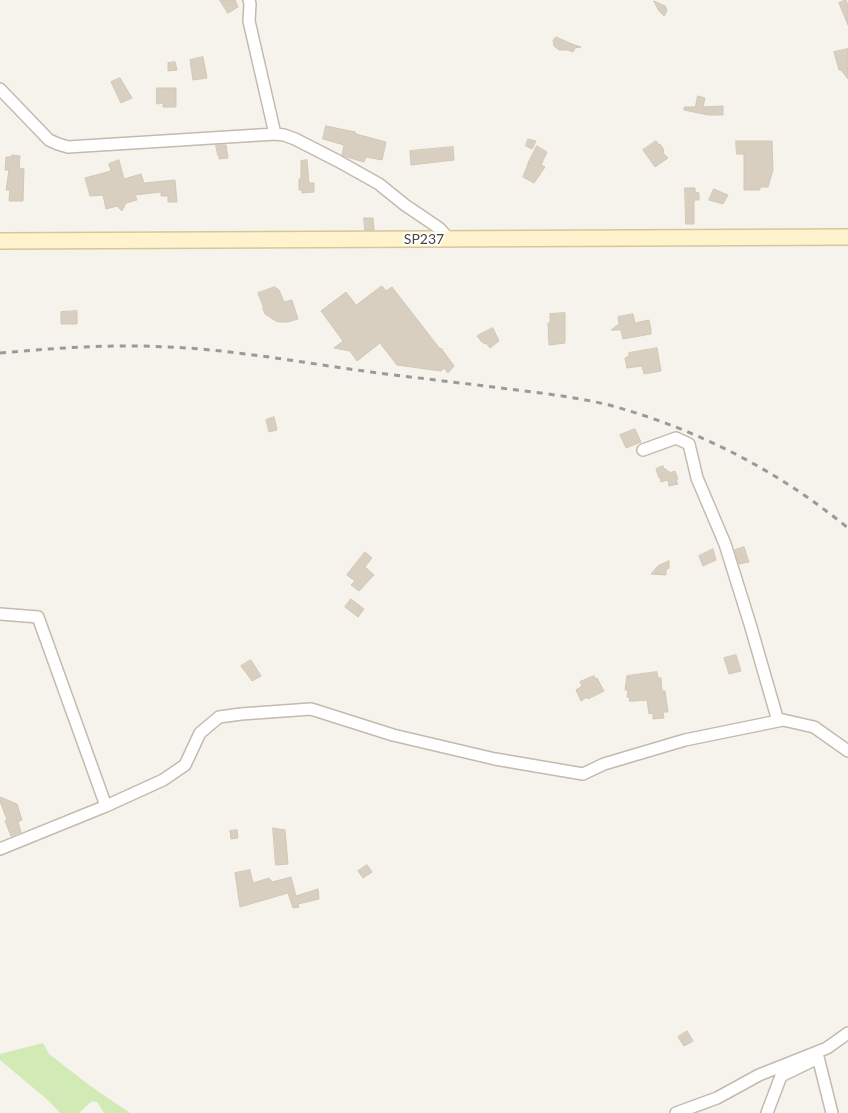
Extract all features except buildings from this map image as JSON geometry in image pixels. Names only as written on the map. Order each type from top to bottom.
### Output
[{"type":"main road","name":"SP237","points":[[0,241],[848,236]]},
{"type":"street","points":[[249,0],[249,21],[275,134]]},
{"type":"street","points":[[0,89],[49,140],[68,147],[284,135],[338,161],[379,184],[405,205],[439,228],[449,239]]},
{"type":"street","points":[[643,450],[676,438],[689,444],[697,478],[728,553],[778,721]]},
{"type":"street","points":[[0,614],[38,617],[106,806]]},
{"type":"street","points":[[0,849],[106,806],[163,780],[185,765],[200,733],[218,717],[241,714],[311,709],[402,737],[495,759],[583,774],[604,764],[685,740],[782,720],[814,727],[848,751]]},
{"type":"street","points":[[767,1113],[781,1076],[814,1061],[827,1048],[848,1033]]},
{"type":"street","points":[[676,1113],[718,1098],[759,1075],[827,1048]]},
{"type":"street","points":[[818,1057],[832,1113]]},
{"type":"green space","points":[[43,1043],[49,1054],[89,1085],[130,1113],[104,1113],[97,1102],[92,1101],[79,1113],[60,1113],[49,1101],[0,1060],[0,1054]]},
{"type":"railway","points":[[0,353],[105,346],[194,349],[245,354],[597,402],[673,426],[735,454],[793,488],[848,528]]}]
